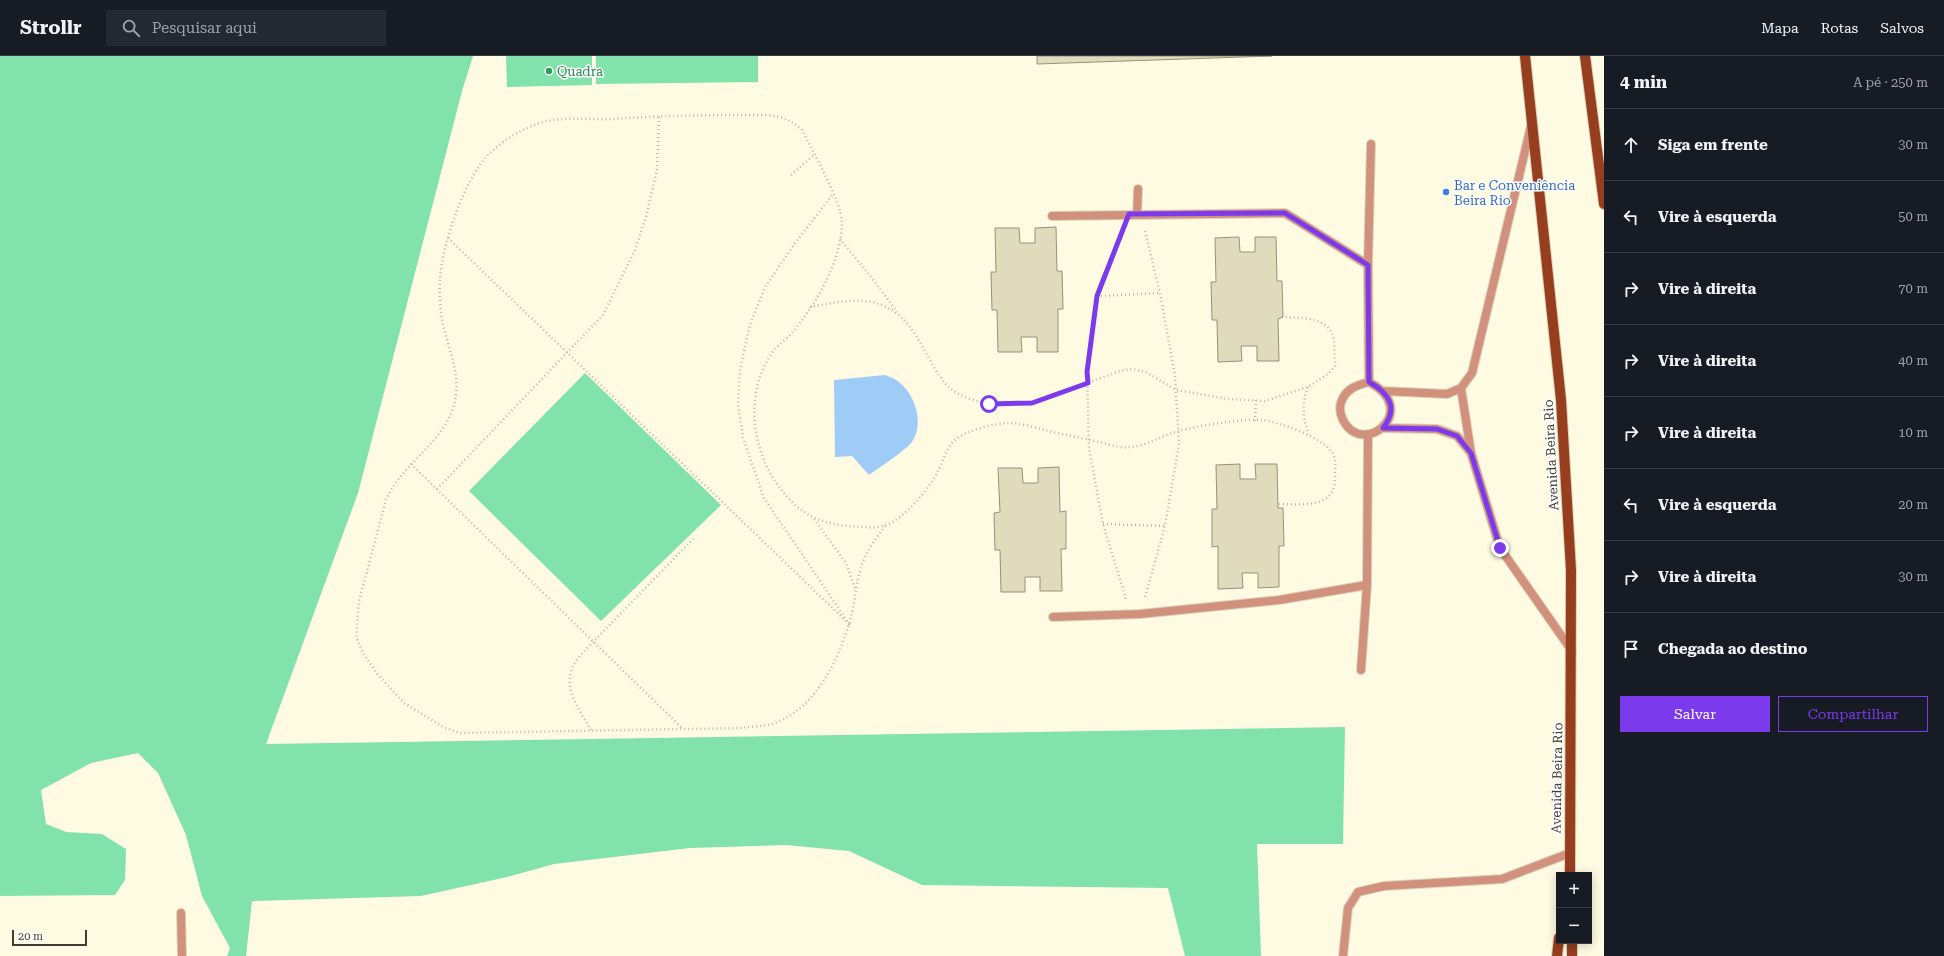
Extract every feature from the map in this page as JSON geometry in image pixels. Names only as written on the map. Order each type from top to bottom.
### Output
[{"type":"main road","name":"Avenida Beira Rio","points":[[1525,56],[1561,400],[1570,570],[1572,651],[1570,872]]},
{"type":"main road","points":[[1585,56],[1603,181],[1604,204]]},
{"type":"main road","name":"Avenida Beira Rio","points":[[1567,872],[1570,853]]},
{"type":"main road","points":[[1557,956],[1558,944]]},
{"type":"main road","points":[[1572,944],[1572,956]]},
{"type":"street","points":[[1383,391],[1447,394],[1460,388],[1472,372],[1531,124]]},
{"type":"street","points":[[1369,382],[1368,265],[1371,144]]},
{"type":"street","points":[[1136,215],[1138,189]]},
{"type":"street","points":[[1052,216],[1285,213],[1368,265]]},
{"type":"street","points":[[1369,382],[1383,391],[1388,397],[1391,410],[1388,422],[1376,433],[1368,435],[1359,434],[1351,430],[1341,417],[1340,408],[1346,393],[1352,387],[1369,382]]},
{"type":"street","points":[[1460,388],[1471,453],[1500,548],[1572,651]]},
{"type":"street","points":[[1383,428],[1437,429],[1457,436],[1471,453]]},
{"type":"street","points":[[1362,670],[1367,585],[1368,435]]},
{"type":"street","points":[[1053,617],[1140,614],[1279,600],[1367,585]]},
{"type":"street","points":[[1342,956],[1348,908],[1358,892],[1384,886],[1502,879],[1570,853]]},
{"type":"street","points":[[181,913],[182,956]]},
{"type":"path","points":[[855,589],[846,563],[814,519],[788,500],[767,470],[759,451],[754,424],[756,395],[761,372],[773,351],[791,333],[810,307],[832,271],[840,238],[842,221],[833,194],[802,130],[793,121],[783,117],[768,115],[558,119],[535,125],[511,137],[487,156],[469,183],[448,238],[440,279],[441,314],[454,362],[457,391],[454,406],[445,427],[391,486],[359,601],[356,637],[363,653],[378,675],[404,703],[442,727],[460,733],[742,728],[774,723],[799,710],[815,693],[831,670],[849,624],[855,589],[864,558],[885,526]]},
{"type":"path","points":[[436,489],[602,315],[635,250],[646,217],[657,170],[659,116]]},
{"type":"path","points":[[791,175],[814,155]]},
{"type":"path","points":[[833,194],[796,242],[766,287],[750,325],[740,369],[738,404],[743,438],[764,498],[849,624]]},
{"type":"path","points":[[1136,215],[1160,294],[1175,376],[1179,444],[1165,526],[1140,614]]},
{"type":"path","points":[[1131,614],[1103,524],[1088,440],[1087,372],[1097,296],[1136,215]]},
{"type":"path","points":[[448,238],[849,624]]},
{"type":"path","points":[[840,238],[898,313],[910,326],[944,383],[965,397],[989,404],[1032,403],[1120,371],[1133,369],[1146,372],[1176,390],[1228,399],[1265,401],[1308,388],[1328,374],[1334,366],[1334,339],[1329,328],[1319,321],[1305,318],[1283,317]]},
{"type":"path","points":[[1097,296],[1160,294]]},
{"type":"path","points":[[810,307],[856,301],[881,305],[898,313]]},
{"type":"path","points":[[1308,388],[1303,403],[1303,416],[1309,435]]},
{"type":"path","points":[[1255,421],[1256,400]]},
{"type":"path","points":[[814,519],[839,526],[870,528],[885,526],[897,519],[918,499],[937,473],[952,443],[966,434],[990,426],[1009,423],[1132,448],[1150,444],[1178,431],[1227,422],[1263,420],[1309,435],[1331,450],[1336,458],[1334,487],[1326,498],[1316,502],[1278,504]]},
{"type":"path","points":[[411,464],[683,729]]},
{"type":"path","points":[[1103,524],[1165,526]]},
{"type":"path","points":[[592,730],[573,699],[570,679],[571,671],[580,656],[694,538]]},
{"type":"green space","points":[[0,56],[473,56],[462,91],[358,493],[266,744],[1345,727],[1343,844],[1257,844],[1261,956],[1185,956],[1168,888],[922,885],[849,851],[786,845],[690,848],[554,864],[507,877],[421,896],[252,901],[246,956],[227,956],[230,948],[202,896],[186,835],[158,773],[138,753],[91,763],[41,790],[46,824],[66,832],[102,834],[126,849],[125,880],[115,895],[0,896]]},
{"type":"green space","name":"Quadra","points":[[506,56],[592,56],[592,85],[507,87]]},
{"type":"green space","points":[[596,56],[758,56],[758,82],[596,84]]},
{"type":"green space","points":[[585,373],[721,505],[601,621],[469,491]]},
{"type":"water","points":[[885,375],[898,381],[910,395],[917,411],[917,428],[915,436],[907,447],[869,475],[852,456],[835,457],[834,380]]},
{"type":"building","points":[[1037,56],[1272,56],[1037,64]]},
{"type":"building","points":[[1056,227],[1057,271],[1062,271],[1063,309],[1058,309],[1058,352],[1037,352],[1037,337],[1021,337],[1022,352],[998,352],[997,310],[992,310],[991,272],[996,272],[995,228],[1019,228],[1020,243],[1035,243],[1035,228]]},
{"type":"building","points":[[1239,237],[1240,252],[1255,252],[1255,237],[1276,237],[1277,281],[1282,281],[1283,317],[1278,319],[1279,361],[1257,361],[1257,346],[1241,346],[1242,361],[1218,362],[1217,320],[1212,320],[1211,282],[1216,282],[1215,238]]},
{"type":"building","points":[[1240,464],[1240,479],[1256,479],[1255,464],[1277,464],[1278,508],[1283,508],[1284,546],[1279,546],[1279,587],[1258,588],[1258,573],[1242,573],[1243,588],[1218,589],[1218,546],[1212,547],[1212,509],[1217,509],[1216,465]]},
{"type":"building","points":[[1059,467],[1060,512],[1066,511],[1066,549],[1061,549],[1062,591],[1040,591],[1040,577],[1025,577],[1025,592],[1001,592],[1000,550],[995,550],[994,513],[1000,512],[998,468],[1022,468],[1023,483],[1038,483],[1038,468]]},
{"type":"place","name":"Quadra","points":[[549,71]]},
{"type":"place","name":"Bar e Conveniência Beira Rio","points":[[1446,192]]},
{"type":"route","points":[[989,404],[1011,405],[1032,403],[1088,383],[1087,372],[1097,296],[1129,214],[1285,213],[1368,265],[1369,382],[1383,391],[1388,397],[1391,405],[1391,414],[1388,422],[1383,428],[1437,429],[1457,436],[1471,453],[1500,548]]}]
